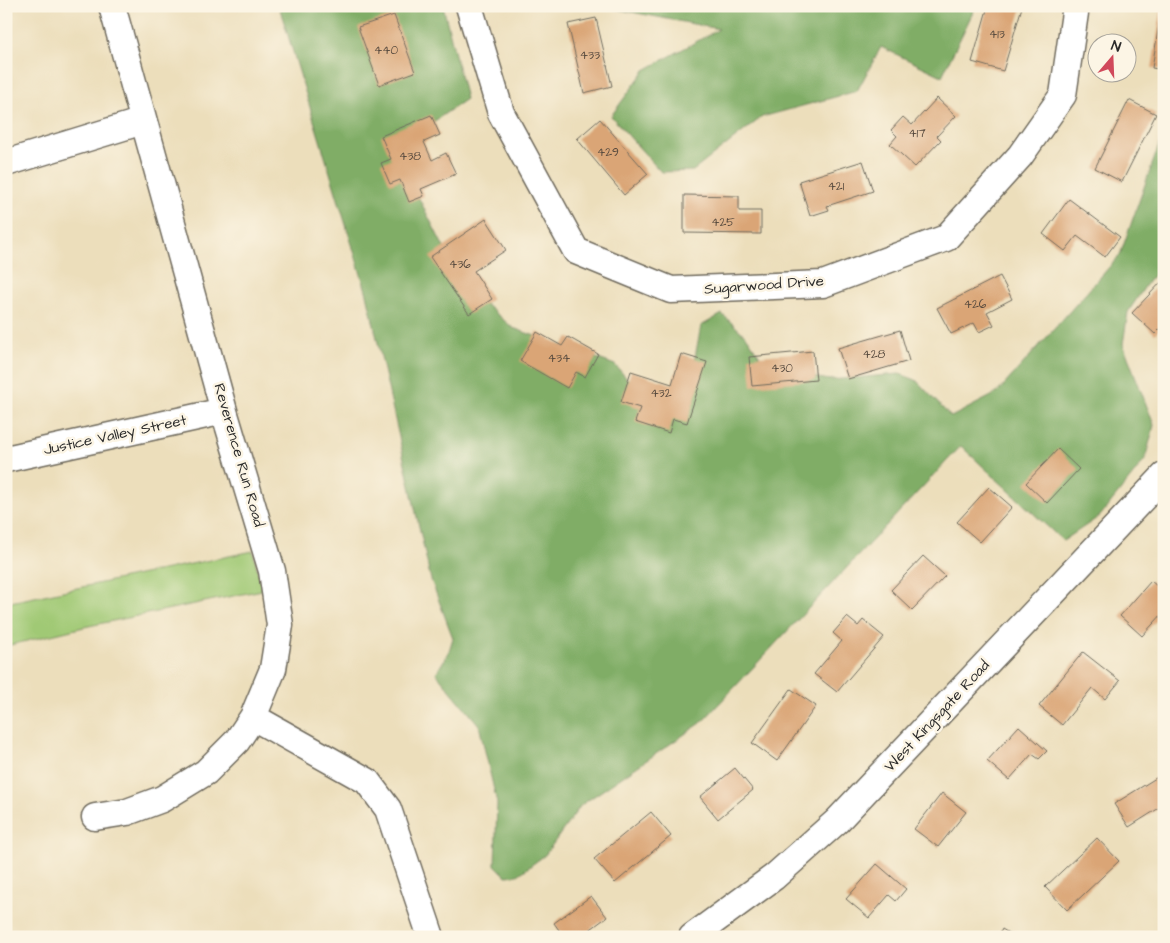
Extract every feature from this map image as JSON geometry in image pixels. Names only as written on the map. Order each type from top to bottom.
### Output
[{"type":"street","name":"Reverence Run Road","points":[[95,817],[127,812],[162,799],[206,772],[237,741],[253,717],[273,669],[280,625],[272,571],[224,411],[112,6]]},
{"type":"street","name":"Sugarwood Drive","points":[[470,6],[501,113],[576,251],[671,290],[823,284],[946,238],[1020,156],[1063,95],[1076,6]]},
{"type":"street","points":[[6,163],[143,121]]},
{"type":"street","name":"Justice Valley Street","points":[[6,459],[224,411]]},
{"type":"street","name":"West Kingsgate Road","points":[[692,937],[774,877],[837,821],[1164,476]]},
{"type":"street","points":[[253,717],[367,781],[388,809],[431,937]]},
{"type":"green space","points":[[279,6],[443,6],[466,99],[406,141],[403,167],[463,285],[513,328],[615,365],[647,401],[689,388],[701,326],[722,314],[747,337],[769,370],[830,380],[900,374],[916,380],[951,417],[997,393],[1120,255],[1164,131],[1164,267],[1150,279],[1128,312],[1123,344],[1154,425],[1145,460],[1100,516],[1063,541],[961,446],[701,723],[581,805],[545,855],[518,875],[506,876],[495,865],[497,803],[479,725],[436,673],[448,654],[453,638],[431,580],[367,294]]},
{"type":"green space","points":[[601,6],[976,6],[942,76],[881,47],[857,91],[762,117],[693,171],[661,172],[611,116],[645,70],[719,29]]},
{"type":"green space","points":[[253,551],[262,590],[84,627],[6,646],[6,603]]},
{"type":"building","points":[[988,6],[1022,7],[1003,71],[972,62]]},
{"type":"building","points":[[1162,6],[1164,6],[1164,70],[1152,68]]},
{"type":"building","points":[[394,15],[415,72],[379,85],[358,27]]},
{"type":"building","points":[[596,18],[612,86],[584,93],[568,24]]},
{"type":"building","points":[[937,98],[956,116],[937,136],[941,140],[915,167],[890,144],[897,136],[891,130],[903,117],[912,125]]},
{"type":"building","points":[[1129,100],[1156,114],[1122,182],[1095,168]]},
{"type":"building","points":[[431,115],[440,135],[424,142],[432,160],[446,153],[456,174],[421,189],[424,196],[409,202],[400,180],[390,184],[381,163],[391,159],[381,136]]},
{"type":"building","points":[[600,119],[648,174],[624,195],[577,139]]},
{"type":"building","points":[[863,161],[873,191],[827,206],[829,210],[810,216],[799,181]]},
{"type":"building","points":[[684,195],[739,196],[739,211],[761,211],[761,234],[684,233]]},
{"type":"building","points":[[1069,199],[1120,237],[1105,257],[1077,236],[1065,251],[1043,234]]},
{"type":"building","points":[[486,219],[506,250],[474,271],[492,299],[469,314],[430,257]]},
{"type":"building","points":[[1000,276],[1012,299],[987,312],[994,325],[979,332],[974,323],[951,334],[937,308]]},
{"type":"building","points":[[1164,279],[1164,325],[1155,334],[1132,313]]},
{"type":"building","points":[[900,330],[909,361],[848,379],[838,348]]},
{"type":"building","points":[[537,332],[562,346],[568,337],[598,354],[585,377],[576,372],[567,388],[520,361]]},
{"type":"building","points":[[813,351],[816,380],[752,386],[749,357]]},
{"type":"building","points":[[681,354],[707,362],[687,423],[673,419],[669,433],[635,422],[640,408],[621,402],[631,371],[672,384]]},
{"type":"building","points":[[1058,449],[1079,469],[1047,503],[1026,483]]},
{"type":"building","points":[[989,487],[1012,507],[980,542],[957,522]]},
{"type":"building","points":[[923,556],[945,576],[912,610],[891,590]]},
{"type":"building","points":[[1151,581],[1164,592],[1164,612],[1142,636],[1120,616]]},
{"type":"building","points":[[847,617],[858,626],[863,620],[884,637],[837,692],[814,674],[842,641],[833,633]]},
{"type":"building","points":[[1083,652],[1120,681],[1105,699],[1092,688],[1062,725],[1039,706]]},
{"type":"building","points":[[791,689],[816,706],[777,761],[752,743]]},
{"type":"building","points":[[1019,726],[1047,751],[1039,759],[1032,754],[1009,780],[987,761]]},
{"type":"building","points":[[735,768],[753,790],[718,819],[700,797]]},
{"type":"building","points":[[1164,773],[1164,805],[1129,827],[1114,804]]},
{"type":"building","points":[[942,793],[966,812],[938,847],[914,829]]},
{"type":"building","points":[[651,812],[671,836],[615,883],[594,859]]},
{"type":"building","points":[[1097,838],[1119,861],[1067,910],[1045,887]]},
{"type":"building","points":[[877,864],[906,889],[896,901],[889,895],[869,918],[846,899]]},
{"type":"building","points":[[591,896],[607,917],[580,937],[564,937],[554,923]]},
{"type":"building","points":[[1002,929],[1015,937],[998,937]]}]
